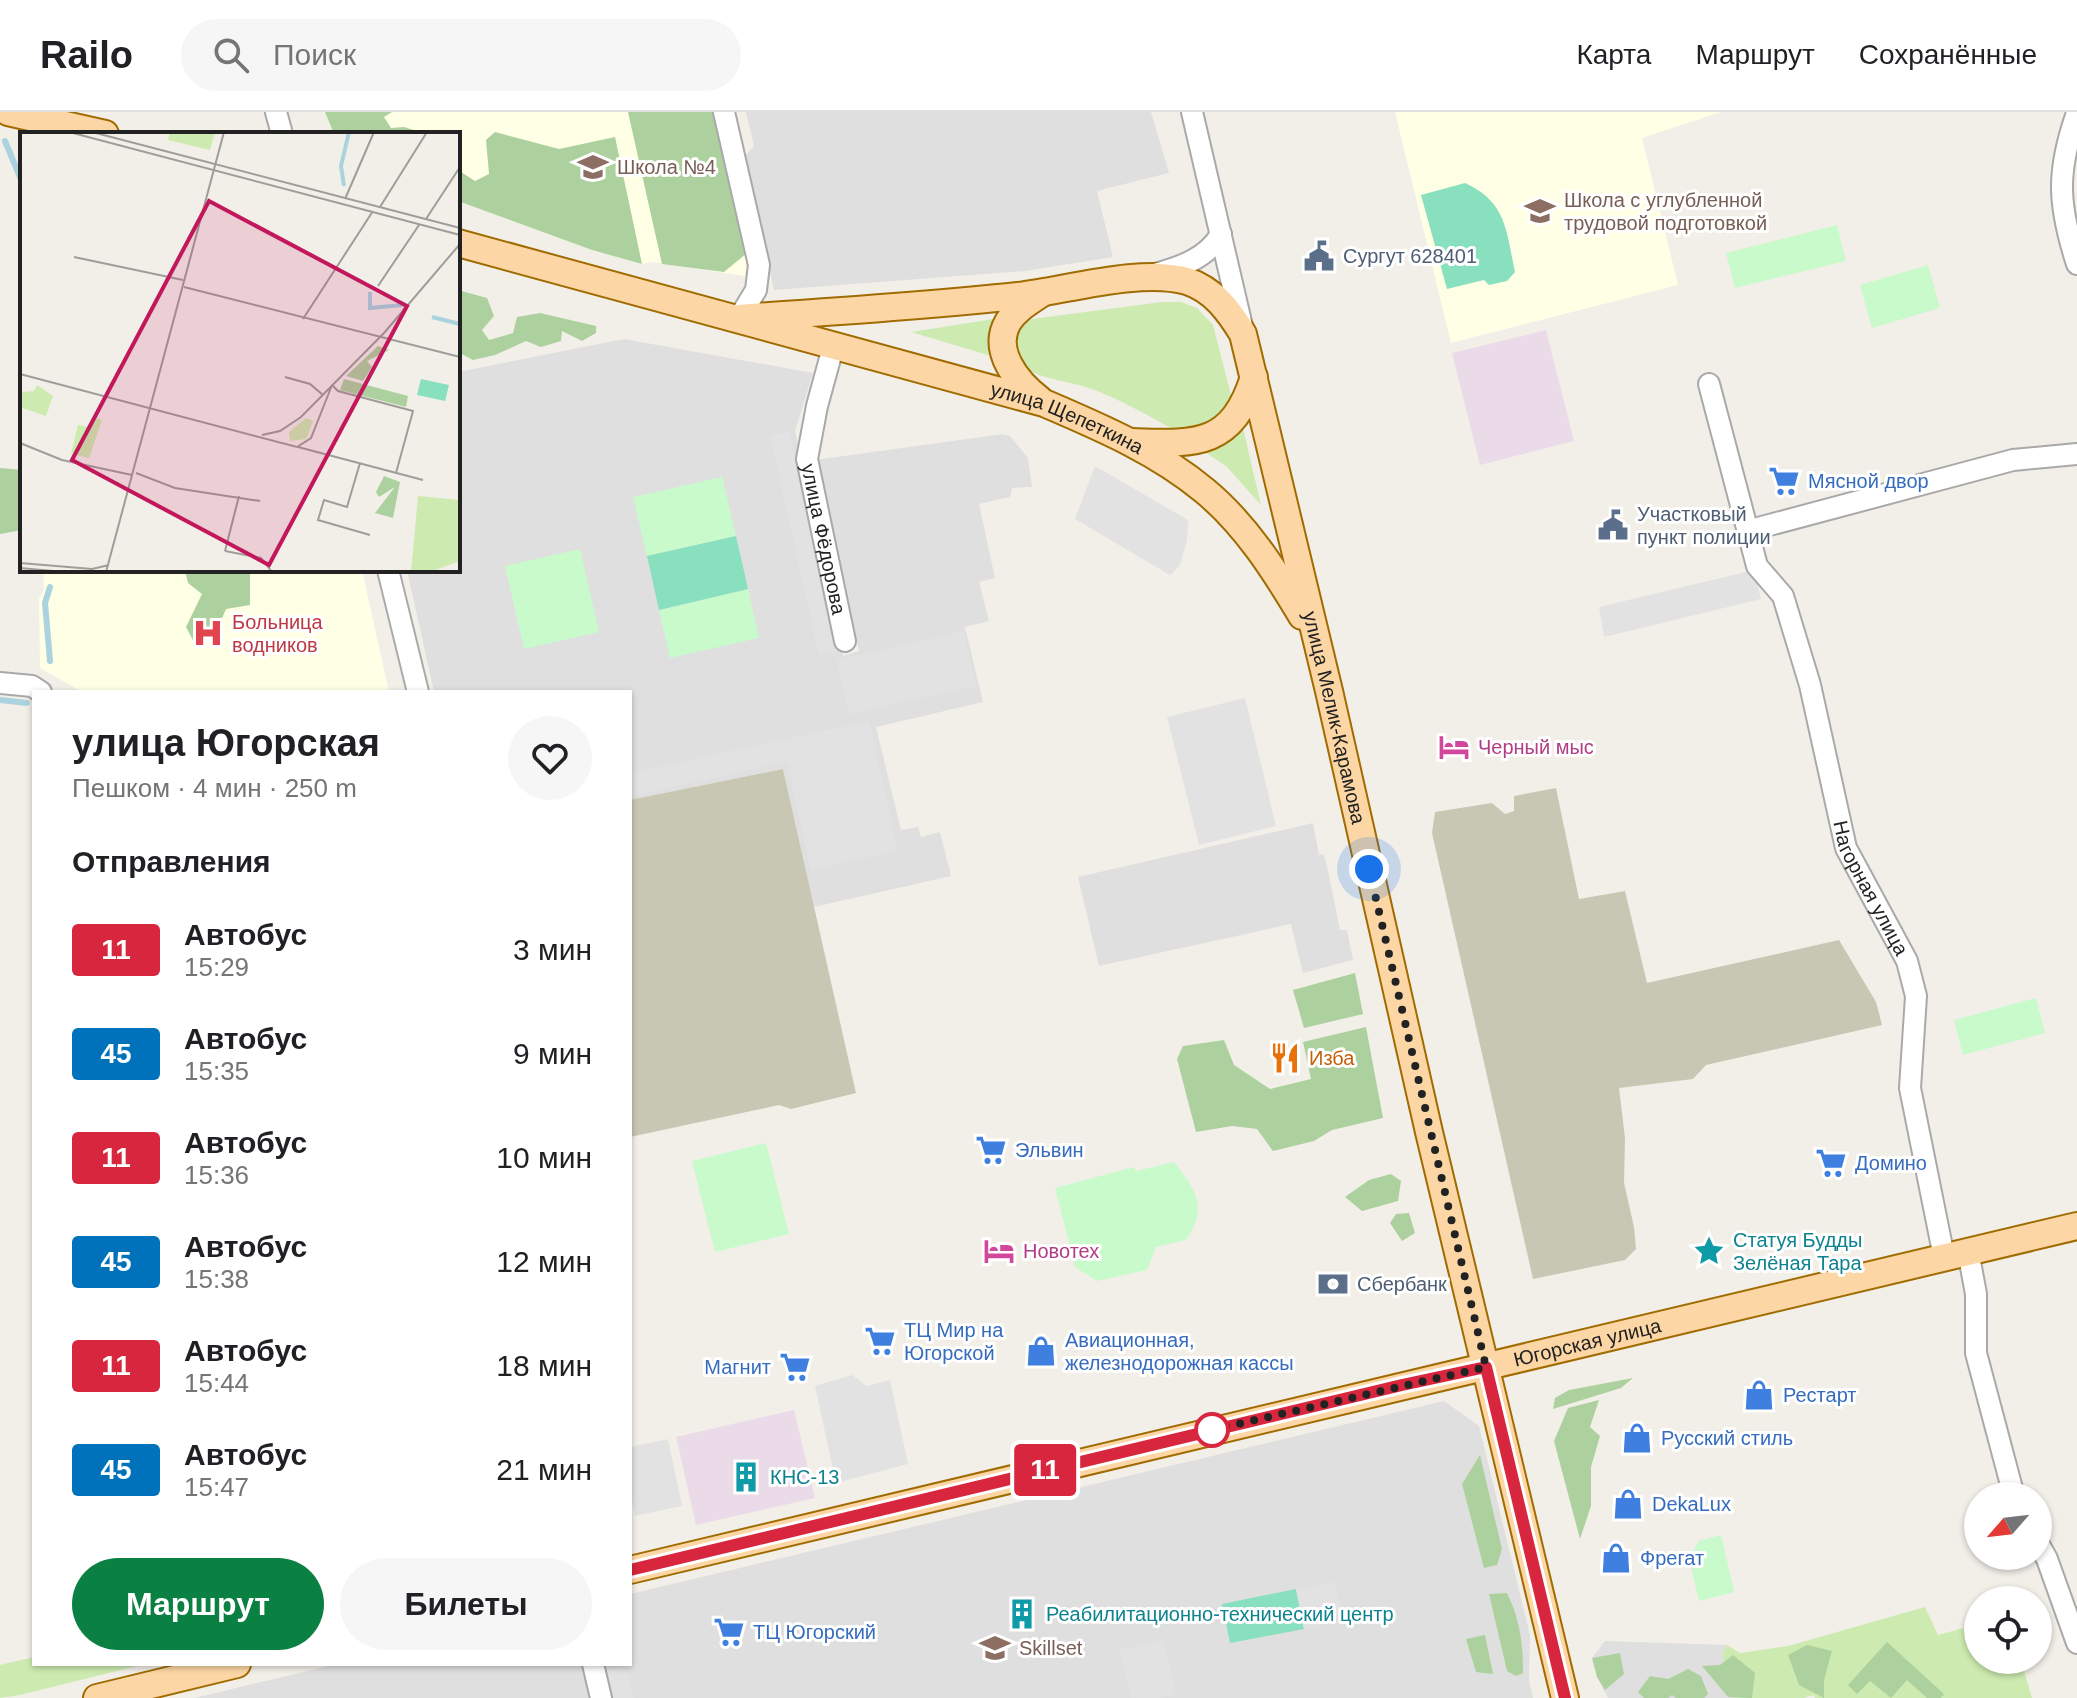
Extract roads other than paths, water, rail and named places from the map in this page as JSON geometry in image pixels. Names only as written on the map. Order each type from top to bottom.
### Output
[{"type":"main road","points":[[8,112],[96,132]]},
{"type":"main road","name":"улица Щепеткина","points":[[460,244],[1044,403],[1132,442],[1193,482],[1227,512],[1256,545],[1316,640]]},
{"type":"main road","name":"улица Щепеткина","points":[[739,318],[933,305],[1042,293],[1147,276],[1188,282],[1202,288],[1216,297],[1243,334]]},
{"type":"main road","points":[[1042,293],[1019,308],[1006,325],[1003,343],[1010,368],[1022,387],[1044,403]]},
{"type":"main road","name":"улица Мелик-Карамова","points":[[1243,334],[1565,1698]]},
{"type":"main road","points":[[1132,442],[1177,443],[1217,434],[1239,413],[1254,377]]},
{"type":"main road","name":"Югорская улица","points":[[632,1570],[2077,1226]]},
{"type":"main road","points":[[97,1698],[229,1666]]},
{"type":"street","points":[[276,112],[281,132]]},
{"type":"street","points":[[724,112],[759,265],[756,290],[739,318]]},
{"type":"street","name":"улица Мелик-Карамова","points":[[1192,112],[1243,334]]},
{"type":"street","points":[[2077,113],[2064,159],[2060,189],[2064,225],[2077,264]]},
{"type":"street","points":[[1147,276],[1191,262],[1207,252],[1221,234]]},
{"type":"street","name":"улица Фёдорова","points":[[834,344],[807,459],[845,641]]},
{"type":"street","name":"Нагорная улица","points":[[1709,384],[1757,566],[1783,596],[1810,685],[1846,848],[1907,961],[1916,996],[1910,1088],[1956,1254],[1976,1294],[1976,1353],[2010,1482]]},
{"type":"street","points":[[1747,531],[2013,460],[2077,454]]},
{"type":"street","points":[[388,572],[418,690]]},
{"type":"street","points":[[0,683],[32,686],[38,690]]},
{"type":"street","points":[[2051,1570],[2077,1643]]},
{"type":"street","points":[[593,1666],[601,1698]]},
{"type":"waterway","points":[[5,141],[20,177]]},
{"type":"waterway","points":[[50,587],[45,603],[50,661]]},
{"type":"waterway","points":[[0,700],[27,703]]},
{"type":"place","name":"Школа №4","points":[[593,167]]},
{"type":"place","name":"Школа с углубленной трудовой подготовкой","points":[[1540,211]]},
{"type":"place","name":"Сургут 628401","points":[[1319,256]]},
{"type":"place","name":"Мясной двор","points":[[1784,481]]},
{"type":"place","name":"Участковый пункт полиции","points":[[1613,525]]},
{"type":"place","name":"Больница водников","points":[[208,633]]},
{"type":"place","name":"Черный мыс","points":[[1454,747]]},
{"type":"place","name":"Изба","points":[[1285,1058]]},
{"type":"place","name":"Эльвин","points":[[991,1150]]},
{"type":"place","name":"Домино","points":[[1831,1163]]},
{"type":"place","name":"Новотех","points":[[999,1251]]},
{"type":"place","name":"Статуя Будды Зелёная Тара","points":[[1709,1251]]},
{"type":"place","name":"Сбербанк","points":[[1333,1284]]},
{"type":"place","name":"ТЦ Мир на Югорской","points":[[880,1341]]},
{"type":"place","name":"Авиационная, железнодорожная кассы","points":[[1041,1351]]},
{"type":"place","name":"Магнит","points":[[795,1367]]},
{"type":"place","name":"Рестарт","points":[[1759,1395]]},
{"type":"place","name":"Русский стиль","points":[[1637,1438]]},
{"type":"place","name":"КНС-13","points":[[746,1477]]},
{"type":"place","name":"DekaLux","points":[[1628,1504]]},
{"type":"place","name":"Фрегат","points":[[1616,1558]]},
{"type":"place","name":"Реабилитационно-технический центр","points":[[1022,1614]]},
{"type":"place","name":"ТЦ Югорский","points":[[729,1632]]},
{"type":"place","name":"Skillset","points":[[995,1648]]}]
